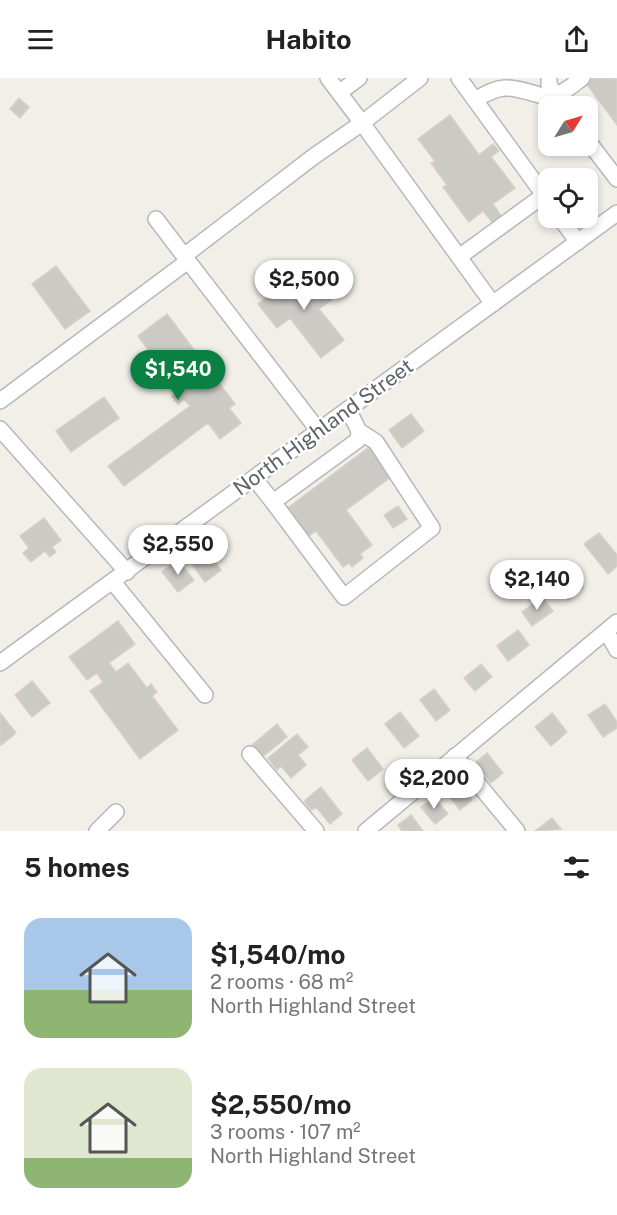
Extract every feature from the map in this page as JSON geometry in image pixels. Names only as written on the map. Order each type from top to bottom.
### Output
[{"type":"street","points":[[328,78],[363,123],[492,304]]},
{"type":"street","points":[[340,92],[359,78]]},
{"type":"street","points":[[0,401],[186,259],[313,157],[363,123],[420,78]]},
{"type":"street","points":[[459,78],[538,187]]},
{"type":"street","points":[[549,78],[549,85],[556,96]]},
{"type":"street","points":[[564,96],[582,78]]},
{"type":"street","points":[[475,100],[490,90],[502,87],[513,87],[544,96]]},
{"type":"street","points":[[598,154],[617,179]]},
{"type":"street","points":[[459,257],[538,203]]},
{"type":"street","name":"North Highland Street","points":[[0,663],[617,213]]},
{"type":"street","points":[[156,219],[318,430]]},
{"type":"street","points":[[568,228],[578,242]]},
{"type":"street","points":[[254,478],[344,597],[432,528],[376,442],[359,431],[348,409]]},
{"type":"street","points":[[0,429],[127,572]]},
{"type":"street","points":[[273,502],[358,440],[359,431]]},
{"type":"street","points":[[113,582],[205,695]]},
{"type":"street","points":[[366,831],[611,627],[617,650]]},
{"type":"street","points":[[250,754],[316,831]]},
{"type":"street","points":[[455,756],[517,831]]},
{"type":"street","points":[[97,831],[116,812]]},
{"type":"building","points":[[593,78],[617,79],[617,125],[598,96],[586,83]]},
{"type":"building","points":[[19,98],[29,107],[20,118],[10,109]]},
{"type":"building","points":[[450,115],[479,155],[493,144],[499,151],[491,157],[515,188],[493,204],[502,217],[493,223],[483,211],[469,222],[443,187],[447,185],[431,163],[435,161],[418,139]]},
{"type":"building","points":[[56,266],[90,311],[65,329],[32,284]]},
{"type":"building","points":[[306,267],[331,300],[319,309],[344,340],[321,358],[290,318],[277,328],[258,304]]},
{"type":"building","points":[[167,314],[235,404],[229,408],[241,423],[220,439],[208,423],[124,486],[108,466],[190,406],[184,399],[178,404],[172,396],[179,391],[138,336]]},
{"type":"building","points":[[104,397],[119,418],[71,452],[56,431]]},
{"type":"building","points":[[411,414],[424,431],[402,448],[389,430]]},
{"type":"building","points":[[369,447],[378,459],[382,456],[391,477],[346,510],[372,545],[360,554],[363,558],[352,567],[349,563],[343,567],[316,531],[306,538],[285,510]]},
{"type":"building","points":[[398,506],[407,519],[393,528],[384,515]]},
{"type":"building","points":[[44,518],[61,540],[52,547],[56,552],[50,557],[45,551],[31,562],[23,553],[29,548],[20,536]]},
{"type":"building","points":[[599,533],[617,555],[617,566],[608,574],[584,544]]},
{"type":"building","points":[[201,543],[221,570],[205,582],[185,555]]},
{"type":"building","points":[[178,560],[194,580],[178,592],[162,572]]},
{"type":"building","points":[[566,568],[583,588],[568,600],[552,579]]},
{"type":"building","points":[[542,597],[553,611],[532,626],[522,612]]},
{"type":"building","points":[[118,621],[135,644],[109,663],[116,672],[128,663],[147,688],[151,684],[157,692],[152,696],[178,730],[140,759],[90,691],[103,682],[97,673],[87,680],[69,657]]},
{"type":"building","points":[[518,630],[529,645],[508,661],[497,646]]},
{"type":"building","points":[[481,664],[492,677],[475,691],[464,678]]},
{"type":"building","points":[[32,681],[50,703],[32,717],[15,695]]},
{"type":"building","points":[[434,689],[450,710],[436,721],[420,700]]},
{"type":"building","points":[[605,704],[617,722],[617,728],[603,737],[588,715]]},
{"type":"building","points":[[400,712],[419,736],[404,748],[385,724]]},
{"type":"building","points":[[0,713],[16,733],[1,745],[0,743]]},
{"type":"building","points":[[552,713],[567,732],[551,746],[535,727]]},
{"type":"building","points":[[277,724],[287,737],[261,758],[251,746]]},
{"type":"building","points":[[297,734],[308,747],[298,755],[306,765],[291,778],[281,766],[277,770],[268,758]]},
{"type":"building","points":[[367,748],[383,769],[368,781],[352,760]]},
{"type":"building","points":[[487,753],[503,773],[491,783],[475,763]]},
{"type":"building","points":[[457,781],[472,800],[460,810],[445,791]]},
{"type":"building","points":[[321,787],[342,814],[330,824],[316,807],[311,810],[304,801]]},
{"type":"building","points":[[434,797],[448,814],[435,824],[421,807]]},
{"type":"building","points":[[411,815],[423,831],[402,831],[398,825]]},
{"type":"building","points":[[552,818],[561,829],[535,831]]}]
